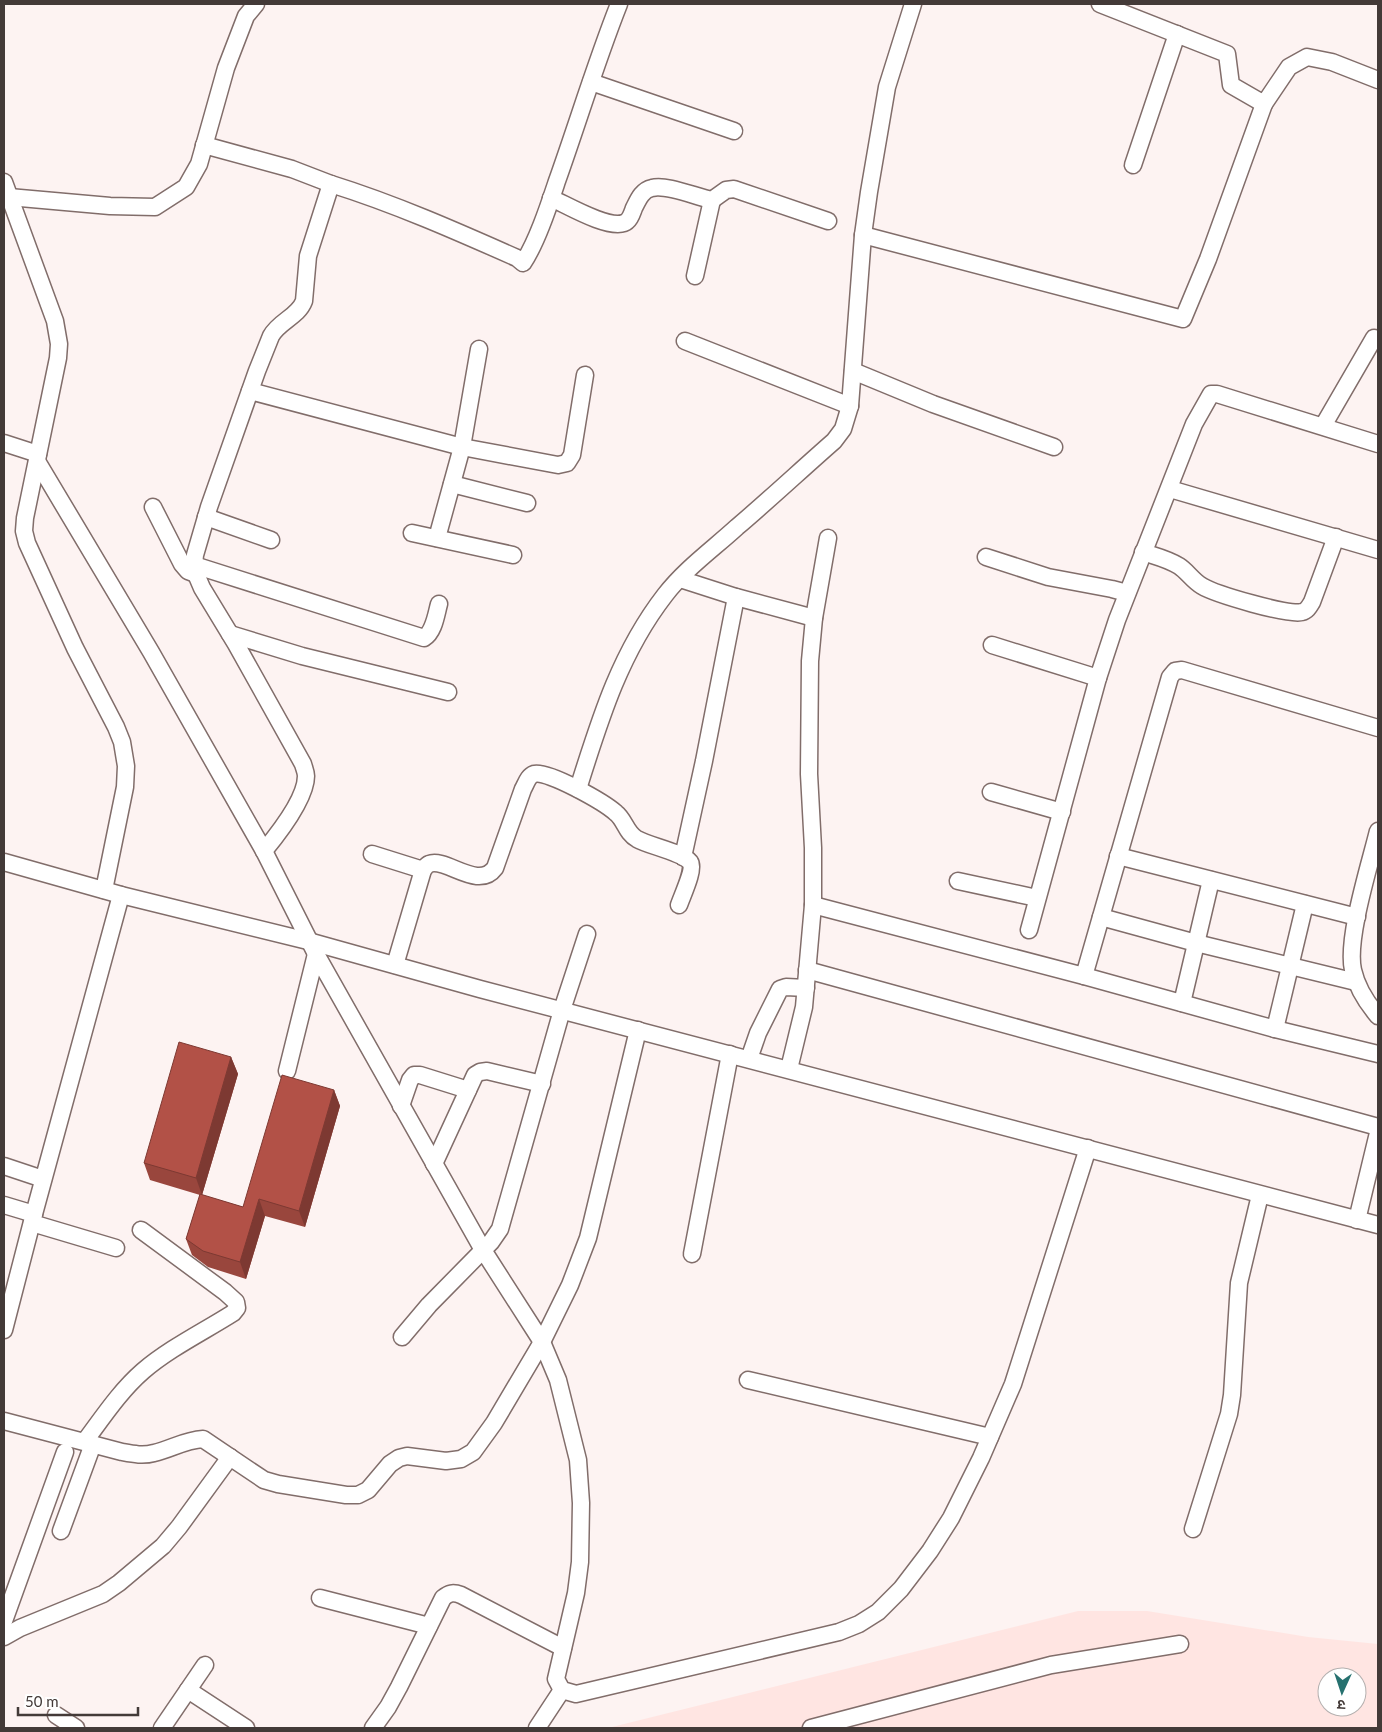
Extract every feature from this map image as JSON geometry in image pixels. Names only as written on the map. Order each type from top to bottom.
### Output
[{"type":"street","points":[[104,890],[125,787],[126,766],[122,742],[116,727],[75,648],[27,543],[24,531],[25,518],[58,358],[59,344],[55,321],[6,189],[110,206],[155,207],[186,187],[198,164],[226,68],[246,16],[256,4]]},
{"type":"street","points":[[204,145],[292,169],[375,198],[450,228],[518,258],[524,263],[551,198],[604,41],[619,4]]},
{"type":"street","points":[[578,789],[605,704],[622,665],[646,622],[666,593],[700,560],[834,441],[843,429],[850,406],[863,235],[887,87],[913,4]]},
{"type":"street","points":[[1100,4],[1227,54],[1231,85],[1264,104]]},
{"type":"street","points":[[1134,165],[1176,34]]},
{"type":"street","points":[[863,235],[1183,319],[1208,259],[1264,104],[1289,67],[1307,57],[1332,62],[1378,80]]},
{"type":"street","points":[[591,82],[734,132]]},
{"type":"street","points":[[264,851],[278,834],[299,798],[306,776],[304,764],[202,588],[195,569],[195,555],[206,517],[250,391],[275,330],[301,308],[304,301],[310,248],[331,184]]},
{"type":"street","points":[[551,198],[604,222],[616,224],[624,223],[629,219],[638,199],[645,191],[652,188],[663,187],[712,200]]},
{"type":"street","points":[[695,276],[712,200],[726,190],[734,189],[828,221]]},
{"type":"street","points":[[1323,426],[1374,338]]},
{"type":"street","points":[[685,341],[850,406]]},
{"type":"street","points":[[437,538],[462,447],[479,349]]},
{"type":"street","points":[[853,371],[933,404],[1054,447]]},
{"type":"street","points":[[250,391],[462,447],[558,465],[567,463],[572,456],[585,375]]},
{"type":"street","points":[[1029,930],[1098,678],[1143,552],[1170,489],[1194,424],[1211,394],[1217,394],[1378,444]]},
{"type":"street","points":[[4,443],[37,458],[151,652],[264,851],[312,948],[482,1250],[542,1342],[558,1380],[578,1460],[581,1503],[580,1562],[576,1593],[556,1679],[562,1690],[576,1694],[839,1632],[859,1624],[878,1612],[901,1589],[930,1551],[951,1518],[1013,1384],[1088,1148]]},
{"type":"street","points":[[452,484],[527,502]]},
{"type":"street","points":[[1170,489],[1378,550]]},
{"type":"street","points":[[153,507],[182,564],[188,571],[195,569],[424,638],[431,631],[439,604]]},
{"type":"street","points":[[206,517],[271,540]]},
{"type":"street","points":[[412,533],[513,555]]},
{"type":"street","points":[[1143,552],[1172,562],[1202,586],[1219,594],[1287,612],[1300,613],[1307,610],[1312,602],[1336,537]]},
{"type":"street","points":[[788,1069],[804,1007],[813,905],[809,746],[810,660],[814,618],[828,538]]},
{"type":"street","points":[[986,556],[1048,577],[1127,593]]},
{"type":"street","points":[[680,579],[736,597],[814,618]]},
{"type":"street","points":[[683,857],[736,597]]},
{"type":"street","points":[[230,634],[312,659],[448,692]]},
{"type":"street","points":[[992,645],[1098,678]]},
{"type":"street","points":[[1084,976],[1170,677],[1174,671],[1182,670],[1378,728]]},
{"type":"street","points":[[395,965],[423,870],[429,864],[436,864],[473,875],[483,876],[491,874],[495,868],[529,778],[533,774],[541,774],[578,789],[616,813],[632,836],[639,841],[683,857],[690,862],[692,867],[679,905]]},
{"type":"street","points":[[991,792],[1062,812]]},
{"type":"street","points":[[1378,831],[1357,917],[1352,949],[1352,968],[1356,982],[1365,1001],[1378,1016]]},
{"type":"street","points":[[372,854],[423,870]]},
{"type":"street","points":[[1118,856],[1357,917]]},
{"type":"street","points":[[4,862],[312,948],[395,965],[1378,1225]]},
{"type":"street","points":[[1182,1003],[1211,880]]},
{"type":"street","points":[[958,881],[1038,898]]},
{"type":"street","points":[[4,1330],[121,895]]},
{"type":"street","points":[[1275,1029],[1304,904]]},
{"type":"street","points":[[813,905],[1084,976],[1275,1029],[1378,1054]]},
{"type":"street","points":[[1101,917],[1196,943],[1356,982]]},
{"type":"street","points":[[402,1337],[429,1305],[491,1242],[500,1229],[562,1010],[587,934]]},
{"type":"street","points":[[287,1071],[312,948]]},
{"type":"street","points":[[807,970],[1378,1127]]},
{"type":"street","points":[[749,1059],[758,1033],[780,989],[786,987],[806,988]]},
{"type":"street","points":[[4,1421],[140,1455],[154,1453],[192,1440],[203,1439],[264,1480],[278,1484],[358,1495],[368,1490],[390,1464],[398,1458],[407,1456],[446,1461],[461,1459],[473,1452],[494,1423],[542,1342],[552,1318],[570,1285],[588,1238],[638,1030]]},
{"type":"street","points":[[692,1254],[730,1054]]},
{"type":"street","points":[[434,1164],[475,1075],[487,1071],[542,1084]]},
{"type":"street","points":[[401,1106],[410,1080],[414,1075],[420,1075],[468,1090]]},
{"type":"street","points":[[1358,1220],[1378,1133]]},
{"type":"street","points":[[4,1166],[44,1179]]},
{"type":"street","points":[[1193,1529],[1229,1414],[1232,1395],[1239,1283],[1260,1195]]},
{"type":"street","points":[[4,1205],[33,1218],[116,1248]]},
{"type":"street","points":[[61,1531],[89,1443],[111,1406],[143,1372],[172,1351],[233,1313],[237,1308],[236,1302],[225,1292],[141,1230]]},
{"type":"street","points":[[748,1380],[990,1437]]},
{"type":"street","points":[[4,1621],[65,1452]]},
{"type":"street","points":[[4,1637],[20,1628],[103,1594],[119,1583],[163,1546],[230,1457]]},
{"type":"street","points":[[373,1728],[388,1707],[443,1598],[448,1594],[454,1593],[563,1648]]},
{"type":"street","points":[[320,1598],[429,1626]]},
{"type":"street","points":[[811,1728],[1051,1664],[1180,1644]]},
{"type":"street","points":[[162,1728],[206,1664]]},
{"type":"street","points":[[188,1690],[246,1728]]},
{"type":"street","points":[[537,1728],[562,1690]]},
{"type":"street","points":[[56,1715],[76,1728]]},
{"type":"shaded area","points":[[1078,1611],[1147,1611],[1308,1637],[1378,1644],[1378,1728],[608,1728]]},
{"type":"building","points":[[179,1042],[231,1057],[196,1178],[144,1163]]},
{"type":"building","points":[[282,1075],[334,1090],[299,1211],[259,1199],[240,1262],[203,1251],[186,1239],[200,1194],[243,1207]]}]
